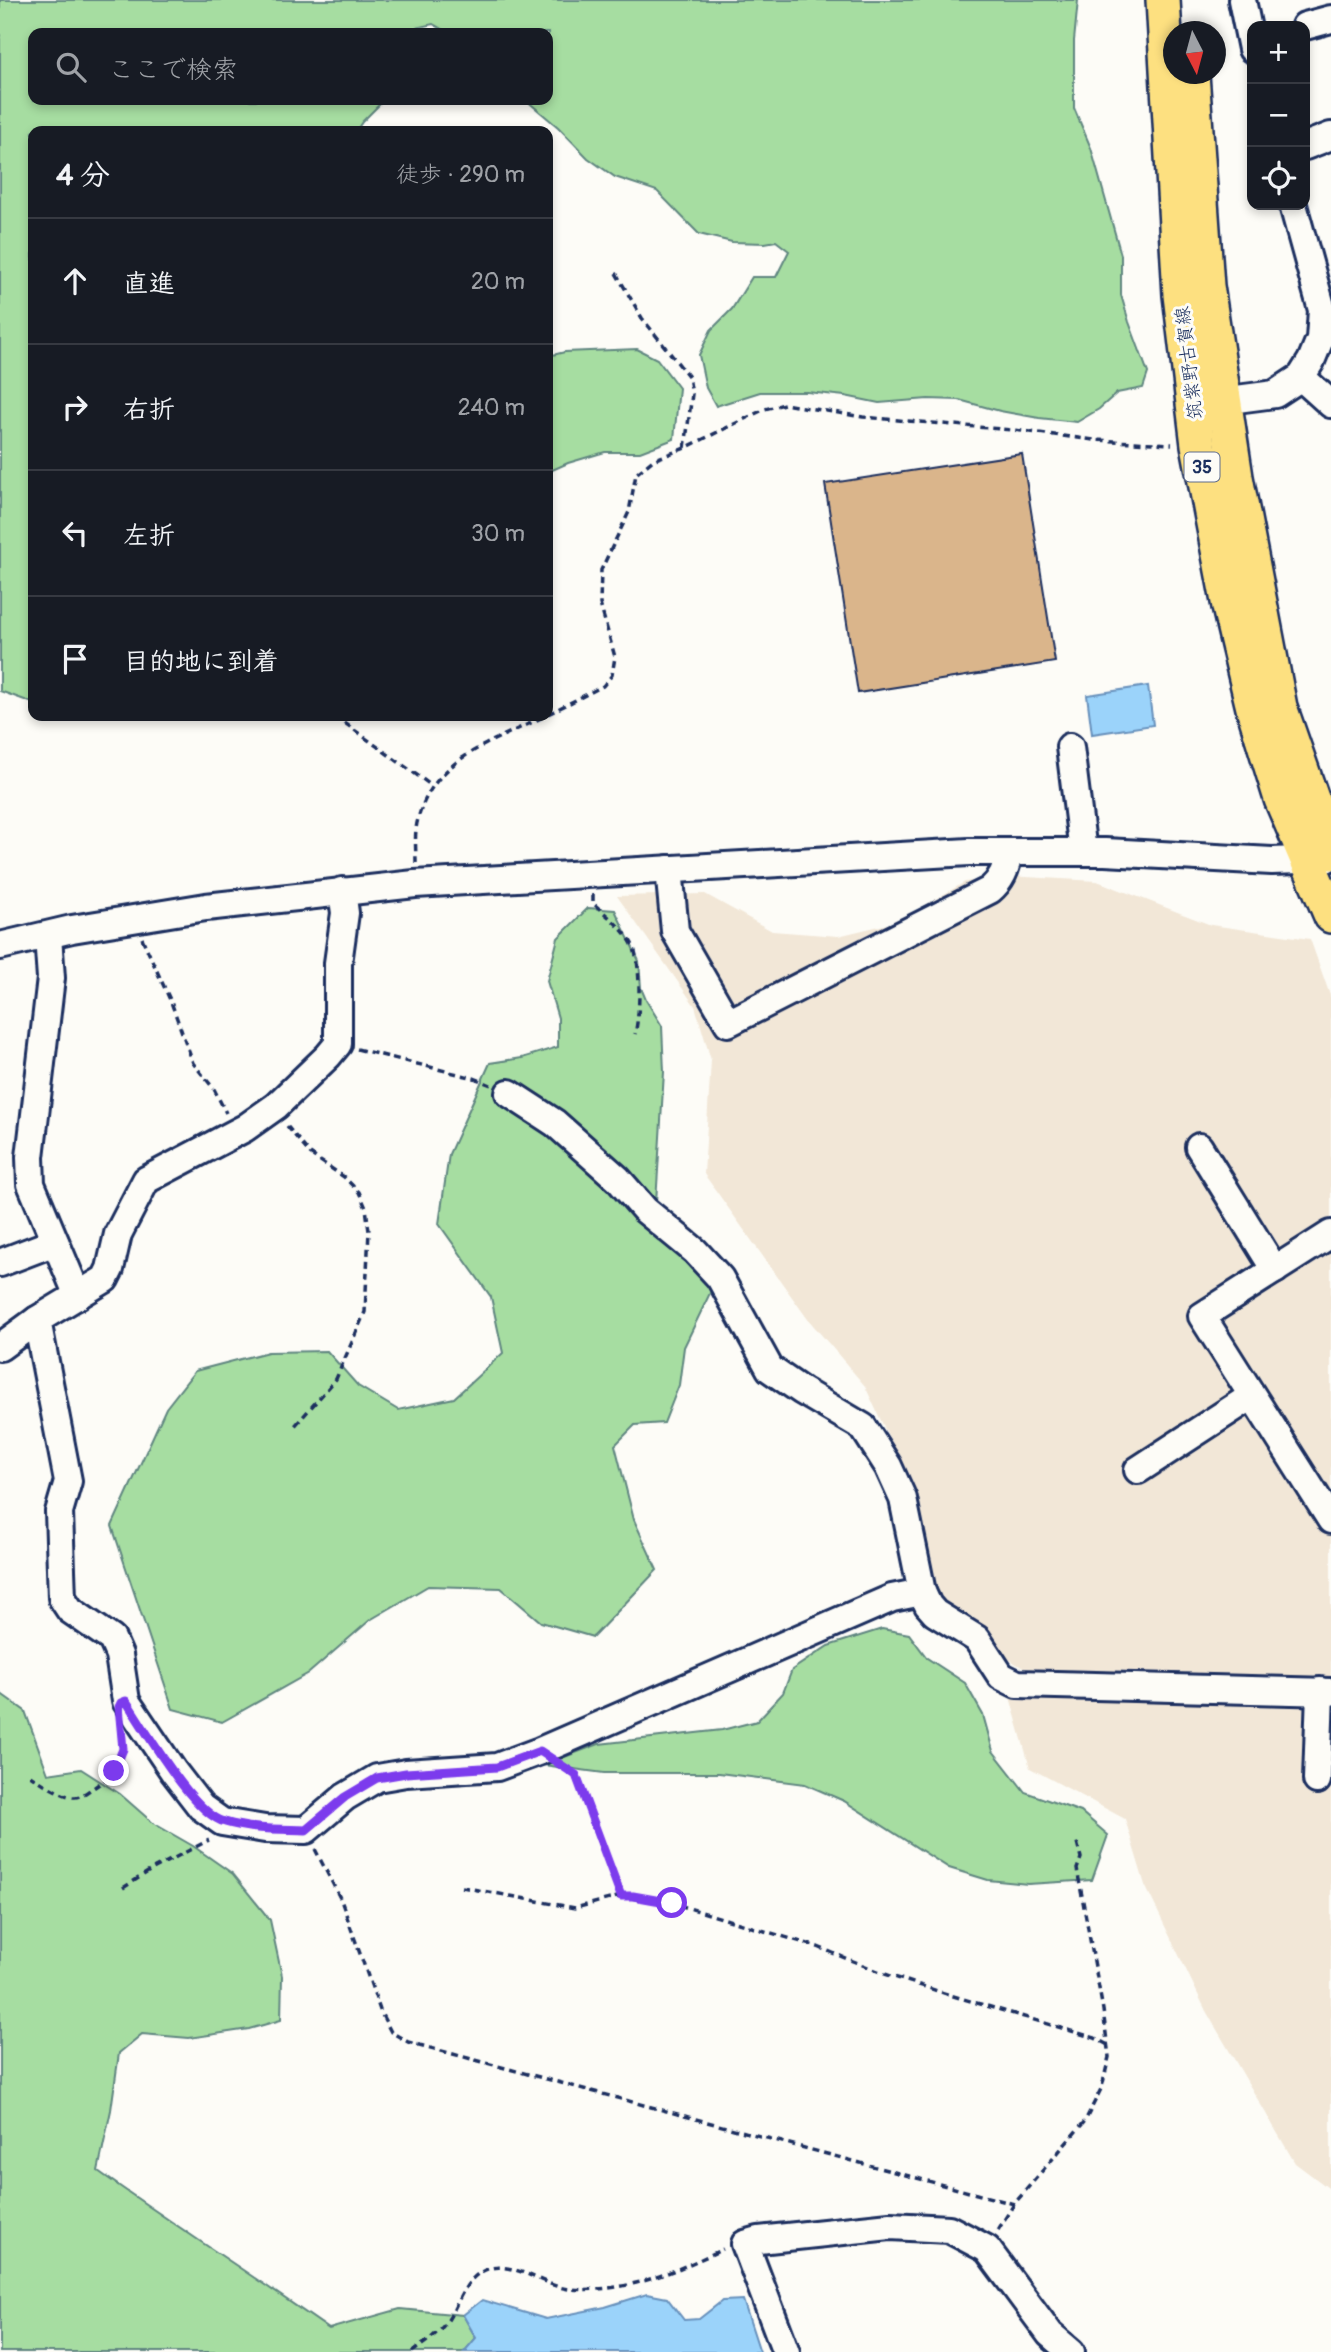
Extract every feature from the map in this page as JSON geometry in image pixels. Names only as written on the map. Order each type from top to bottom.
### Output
[{"type":"main road","name":"筑紫野古賀線","points":[[1163,0],[1180,295],[1280,707],[1323,857],[1331,916]]},
{"type":"main road","points":[[1186,0],[1187,21]]},
{"type":"main road","name":"筑紫野古賀線","points":[[1193,84],[1207,286],[1208,403],[1198,445],[1229,607],[1253,708],[1281,799],[1323,857]]},
{"type":"street","points":[[1242,0],[1247,22]]},
{"type":"street","points":[[1310,25],[1331,19]]},
{"type":"street","points":[[1310,144],[1331,136]]},
{"type":"street","points":[[1208,403],[1275,394],[1301,377],[1311,361],[1320,340],[1322,310],[1294,210]]},
{"type":"street","points":[[1301,377],[1331,404]]},
{"type":"street","points":[[1070,747],[1083,852]]},
{"type":"street","points":[[0,946],[72,929],[206,907],[415,884],[969,852],[1083,852],[1272,861],[1323,857]]},
{"type":"street","points":[[669,869],[675,932],[728,1023],[990,890],[999,883],[1008,863],[1009,852]]},
{"type":"street","points":[[0,1347],[37,1320],[105,1279],[118,1234],[146,1180],[235,1134],[276,1106],[338,1044],[338,963],[345,913],[342,891]]},
{"type":"street","points":[[48,936],[51,978],[30,1157],[32,1184],[78,1296]]},
{"type":"street","points":[[509,1093],[555,1123],[618,1179],[645,1210],[695,1251],[720,1279],[770,1369],[863,1427],[888,1466],[903,1499],[922,1591],[928,1605],[935,1613],[977,1639],[1002,1676],[1017,1684],[1325,1691],[1317,1780]]},
{"type":"street","points":[[1199,1147],[1275,1270]]},
{"type":"street","points":[[1331,1234],[1202,1317],[1331,1520]]},
{"type":"street","points":[[0,1263],[55,1242]]},
{"type":"street","points":[[37,1320],[68,1481],[59,1513],[62,1598],[70,1610],[112,1639],[119,1655],[126,1701],[201,1807],[222,1822],[265,1829],[306,1830],[345,1797],[377,1778],[406,1773],[497,1767],[540,1751],[892,1598],[922,1591]]},
{"type":"street","points":[[1138,1470],[1252,1396]]},
{"type":"street","points":[[786,2352],[746,2244],[759,2239],[912,2226],[949,2229],[987,2249],[1050,2334],[1071,2352]]},
{"type":"path","points":[[616,273],[642,318],[689,377],[692,394],[685,448]]},
{"type":"path","points":[[553,711],[603,686],[612,675],[615,657],[600,604],[601,570],[629,512],[636,474],[653,460],[685,448],[765,409],[784,404],[863,417],[1094,440],[1198,445]]},
{"type":"path","points":[[342,721],[432,786]]},
{"type":"path","points":[[415,884],[418,820],[432,786],[446,768],[489,742],[533,721]]},
{"type":"path","points":[[593,875],[593,902],[633,944],[639,996],[639,1018],[635,1034]]},
{"type":"path","points":[[136,918],[193,1063],[214,1089],[235,1134]]},
{"type":"path","points":[[338,1044],[474,1078],[509,1093]]},
{"type":"path","points":[[276,1106],[290,1132],[310,1154],[344,1177],[359,1192],[366,1208],[369,1231],[365,1312],[336,1379],[294,1427]]},
{"type":"path","points":[[30,1775],[75,1797],[110,1777],[123,1749],[119,1707],[126,1701]]},
{"type":"path","points":[[540,1751],[576,1775],[621,1896]]},
{"type":"path","points":[[123,1888],[223,1832],[228,1823]]},
{"type":"path","points":[[306,1830],[341,1900],[381,2013],[391,2032],[408,2042],[1014,2204]]},
{"type":"path","points":[[987,2249],[1014,2204],[1085,2121],[1102,2087],[1109,2057],[1077,1869],[1081,1858],[1076,1838]]},
{"type":"path","points":[[462,1887],[575,1908],[621,1896],[672,1903],[818,1947],[885,1974],[1096,2038],[1108,2045]]},
{"type":"path","points":[[412,2352],[431,2339],[447,2320],[466,2287],[482,2272],[502,2267],[565,2289],[608,2289],[650,2281],[723,2249],[746,2244]]},
{"type":"shaded area","points":[[1006,876],[1097,881],[1211,925],[1310,939],[1331,998],[1331,1683],[1025,1669],[938,1608],[903,1468],[865,1386],[807,1318],[704,1174],[711,1060],[695,1006],[617,896],[705,894],[772,931],[838,936],[896,922],[965,882]]},
{"type":"shaded area","points":[[1008,1690],[1331,1700],[1331,2190],[1295,2163],[1206,2011],[1145,1885],[1125,1819],[1030,1768]]},
{"type":"green space","points":[[0,0],[1078,0],[1074,41],[1074,108],[1091,148],[1121,255],[1121,295],[1148,373],[1143,388],[1117,393],[1099,409],[1077,422],[1000,411],[959,400],[928,399],[879,403],[807,392],[760,392],[716,406],[706,388],[699,355],[711,330],[732,309],[752,277],[776,277],[789,251],[776,241],[732,242],[699,234],[657,191],[615,177],[588,158],[532,105],[553,105],[553,28],[440,28],[433,24],[415,28],[28,28],[28,105],[379,105],[359,126],[28,126],[28,701],[0,691]]},
{"type":"green space","points":[[637,349],[657,359],[679,388],[674,439],[640,452],[605,452],[553,470],[553,355]]},
{"type":"green space","points":[[588,908],[615,910],[639,961],[641,988],[662,1026],[664,1072],[655,1219],[671,1244],[712,1289],[684,1347],[679,1385],[664,1423],[635,1425],[615,1445],[634,1520],[657,1570],[593,1637],[541,1622],[501,1588],[428,1586],[370,1620],[309,1673],[222,1722],[173,1709],[112,1526],[166,1408],[195,1371],[268,1352],[327,1351],[358,1386],[398,1410],[454,1398],[503,1353],[491,1297],[439,1224],[449,1154],[490,1063],[522,1058],[558,1047],[558,1018],[547,981],[558,938]]},
{"type":"green space","points":[[882,1629],[909,1634],[927,1658],[965,1683],[983,1715],[993,1751],[1025,1792],[1081,1812],[1108,1835],[1092,1880],[1028,1884],[988,1880],[949,1868],[844,1801],[805,1784],[719,1773],[604,1773],[543,1765],[599,1744],[722,1730],[757,1721],[783,1693],[792,1670],[828,1646]]},
{"type":"green space","points":[[0,1693],[25,1711],[48,1774],[81,1769],[120,1794],[153,1823],[193,1846],[233,1874],[270,1920],[282,1976],[281,2020],[249,2029],[189,2038],[142,2034],[119,2053],[111,2110],[98,2171],[329,2329],[400,2309],[463,2315],[476,2338],[464,2352],[0,2352]]},
{"type":"water","points":[[1148,686],[1153,725],[1092,734],[1087,695]]},
{"type":"water","points":[[647,2294],[667,2298],[684,2320],[699,2319],[722,2301],[743,2300],[760,2352],[464,2352],[476,2338],[463,2315],[482,2300],[546,2319],[605,2307]]},
{"type":"building","points":[[1022,454],[1055,662],[858,693],[825,484]]},
{"type":"route","points":[[114,1771],[123,1749],[119,1707],[126,1701],[201,1807],[222,1822],[265,1829],[306,1830],[345,1797],[377,1778],[406,1773],[497,1767],[540,1751],[576,1775],[621,1896],[672,1903]]}]
